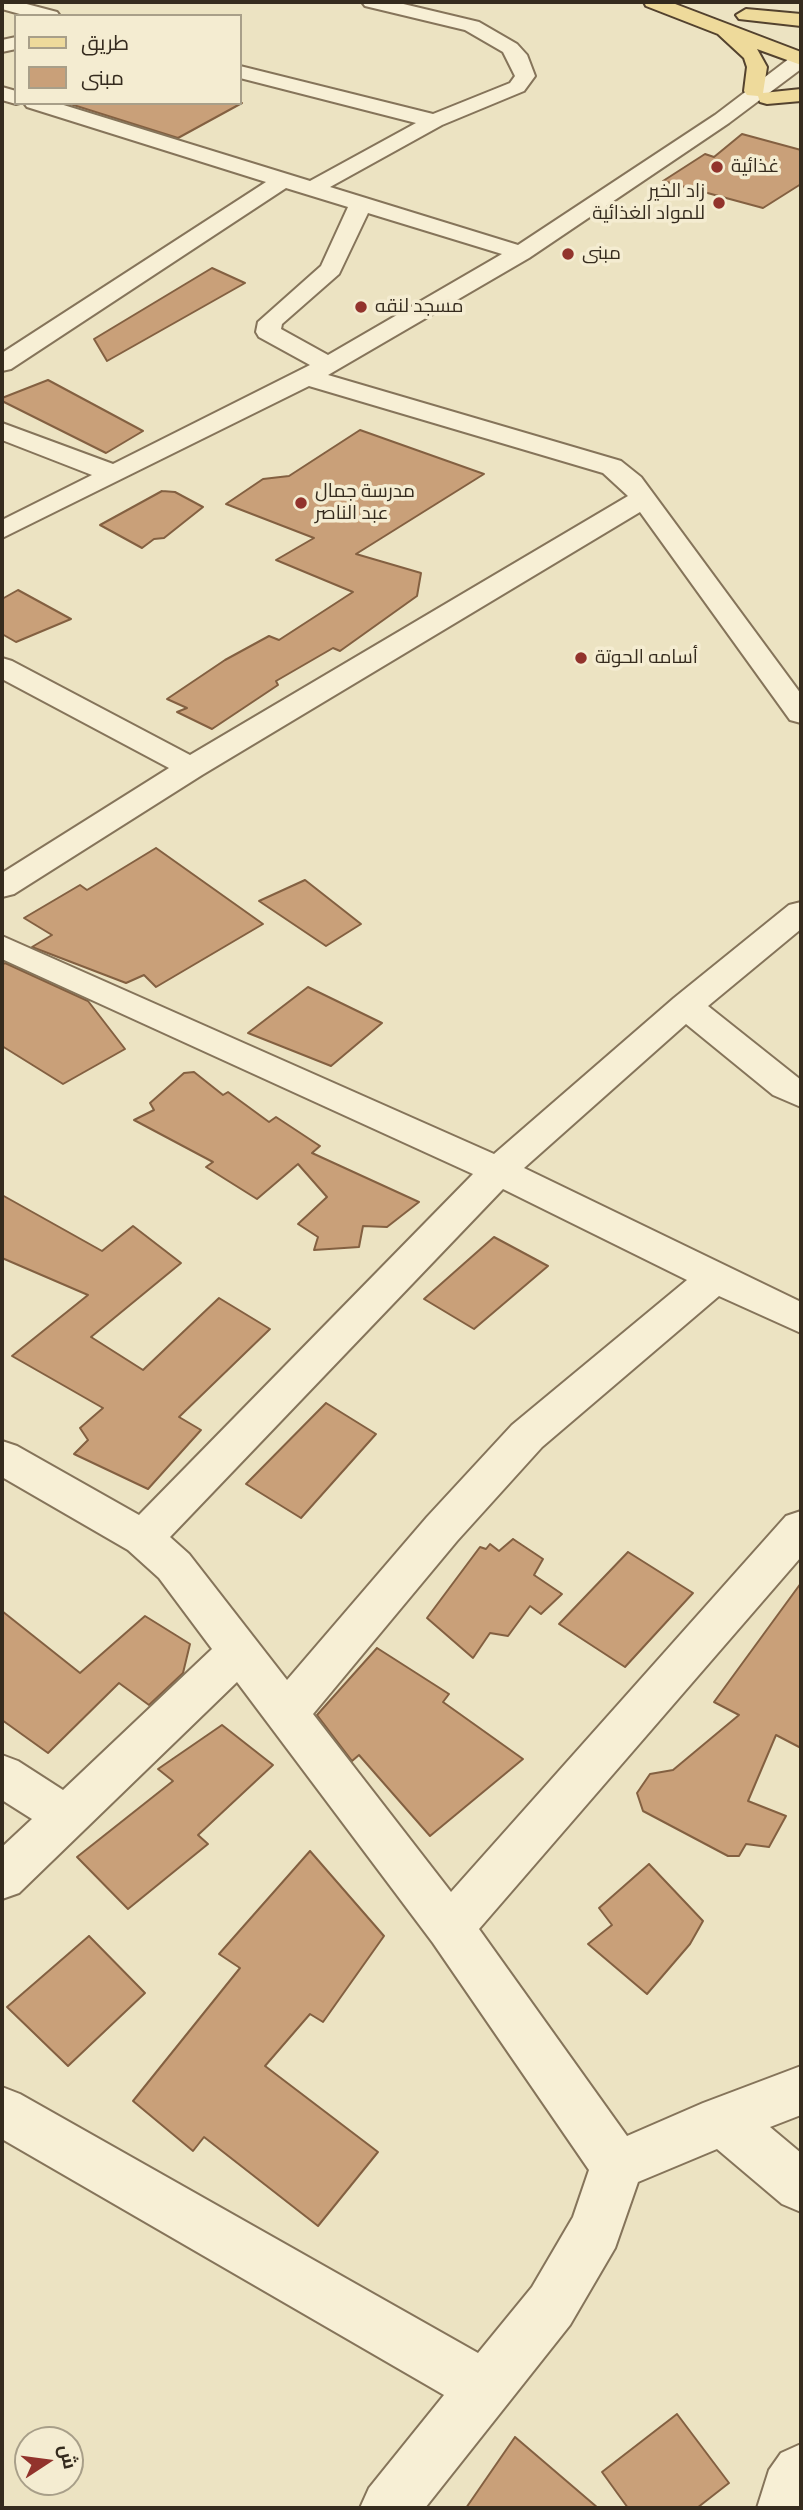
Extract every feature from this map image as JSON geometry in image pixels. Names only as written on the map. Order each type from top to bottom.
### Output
[{"type":"main road","points":[[653,2],[801,20]]},
{"type":"main road","points":[[717,10],[801,59]]},
{"type":"main road","points":[[717,10],[753,56],[761,95],[801,95]]},
{"type":"main road","points":[[746,15],[801,37]]},
{"type":"street","points":[[2,2],[43,14]]},
{"type":"street","points":[[309,190],[435,121],[517,87],[525,76],[517,55],[472,26],[372,2]]},
{"type":"street","points":[[761,95],[801,59]]},
{"type":"street","points":[[242,73],[435,121]]},
{"type":"street","points":[[2,530],[317,371],[522,253],[761,95],[801,79]]},
{"type":"street","points":[[40,105],[309,190],[522,253]]},
{"type":"street","points":[[2,364],[282,181]]},
{"type":"street","points":[[360,205],[331,269],[270,322],[268,331],[317,371],[612,467],[632,483],[801,714]]},
{"type":"street","points":[[2,431],[112,473]]},
{"type":"street","points":[[2,887],[191,768],[643,499]]},
{"type":"street","points":[[2,667],[191,768]]},
{"type":"street","points":[[143,1538],[498,1171],[686,1006],[801,912]]},
{"type":"street","points":[[2,946],[498,1171],[801,1319]]},
{"type":"street","points":[[686,1006],[786,1087],[801,1095]]},
{"type":"street","points":[[286,1714],[442,1529],[527,1436],[715,1278]]},
{"type":"street","points":[[2,1457],[143,1538],[174,1566],[450,1928],[617,2165]]},
{"type":"street","points":[[450,1928],[801,1528]]},
{"type":"street","points":[[2,1878],[239,1652]]},
{"type":"street","points":[[2,1775],[67,1817]]},
{"type":"street","points":[[389,2508],[551,2306],[596,2229],[617,2165],[721,2120],[801,2090]]},
{"type":"street","points":[[2,2111],[487,2389]]},
{"type":"street","points":[[721,2120],[801,2186]]},
{"type":"street","points":[[786,2508],[789,2490],[801,2473]]},
{"type":"building","points":[[73,105],[238,105],[178,138]]},
{"type":"building","name":"غذائية","points":[[742,134],[801,150],[801,184],[763,208],[663,181],[705,154],[714,157]]},
{"type":"building","points":[[212,268],[245,283],[107,361],[94,339]]},
{"type":"building","points":[[48,380],[143,431],[106,453],[2,401],[2,398]]},
{"type":"building","points":[[360,430],[484,474],[356,554],[421,573],[417,596],[340,651],[333,648],[276,681],[278,685],[212,729],[177,712],[187,708],[167,699],[225,660],[269,636],[279,640],[353,592],[276,560],[314,538],[226,504],[263,479],[289,476]]},
{"type":"building","points":[[162,491],[175,492],[203,507],[164,538],[154,539],[142,548],[100,525]]},
{"type":"building","points":[[18,590],[71,619],[16,642],[2,634],[2,599]]},
{"type":"building","points":[[156,848],[263,924],[156,987],[144,975],[126,983],[32,947],[52,935],[24,918],[80,885],[87,890]]},
{"type":"building","points":[[305,880],[361,924],[326,946],[259,901]]},
{"type":"building","points":[[5,963],[88,1001],[125,1049],[63,1084],[2,1046],[2,965]]},
{"type":"building","points":[[308,987],[382,1023],[331,1066],[248,1033]]},
{"type":"building","points":[[194,1072],[223,1095],[228,1092],[269,1122],[276,1117],[320,1146],[312,1153],[419,1202],[387,1227],[363,1226],[359,1247],[314,1250],[318,1237],[298,1224],[327,1197],[298,1164],[257,1199],[206,1167],[213,1162],[134,1120],[154,1110],[150,1103],[184,1073]]},
{"type":"building","points":[[2,1195],[102,1251],[133,1226],[181,1263],[91,1337],[143,1370],[219,1298],[270,1329],[179,1417],[201,1430],[148,1489],[74,1454],[88,1440],[80,1428],[103,1408],[12,1356],[88,1295],[2,1258]]},
{"type":"building","points":[[494,1237],[548,1266],[474,1329],[424,1299]]},
{"type":"building","points":[[326,1403],[376,1434],[301,1518],[246,1484]]},
{"type":"building","points":[[513,1539],[543,1559],[534,1575],[562,1594],[541,1614],[530,1606],[508,1636],[490,1633],[473,1658],[427,1618],[480,1547],[486,1549],[490,1544],[499,1551]]},
{"type":"building","points":[[628,1552],[693,1593],[625,1667],[559,1624]]},
{"type":"building","points":[[801,1583],[801,1748],[776,1735],[748,1801],[786,1816],[769,1847],[746,1844],[739,1856],[728,1856],[643,1811],[637,1793],[650,1774],[673,1770],[739,1715],[714,1702]]},
{"type":"building","points":[[2,1611],[80,1673],[145,1616],[190,1644],[183,1673],[149,1705],[119,1683],[48,1753],[2,1720]]},
{"type":"building","points":[[377,1648],[449,1694],[443,1702],[523,1759],[430,1836],[359,1755],[352,1761],[317,1715]]},
{"type":"building","points":[[222,1725],[273,1765],[198,1835],[208,1844],[128,1909],[77,1857],[173,1781],[158,1769]]},
{"type":"building","points":[[310,1851],[384,1936],[323,2022],[310,2014],[265,2066],[378,2152],[318,2226],[204,2137],[193,2151],[133,2101],[240,1968],[219,1954]]},
{"type":"building","points":[[649,1864],[703,1921],[690,1944],[647,1994],[588,1944],[612,1925],[599,1908]]},
{"type":"building","points":[[89,1936],[145,1993],[68,2066],[7,2007]]},
{"type":"building","points":[[677,2414],[729,2483],[697,2508],[628,2508],[602,2472]]},
{"type":"building","points":[[515,2437],[598,2508],[466,2508]]},
{"type":"place","name":"غذائية","points":[[717,167]]},
{"type":"place","name":"زاد الخير للمواد الغذائية","points":[[719,203]]},
{"type":"place","name":"مبنى","points":[[568,254]]},
{"type":"place","name":"مسجد لنقه","points":[[361,307]]},
{"type":"place","name":"مدرسة جمال عبد الناصر","points":[[301,503]]},
{"type":"place","name":"أسامه الحوتة","points":[[581,658]]}]
